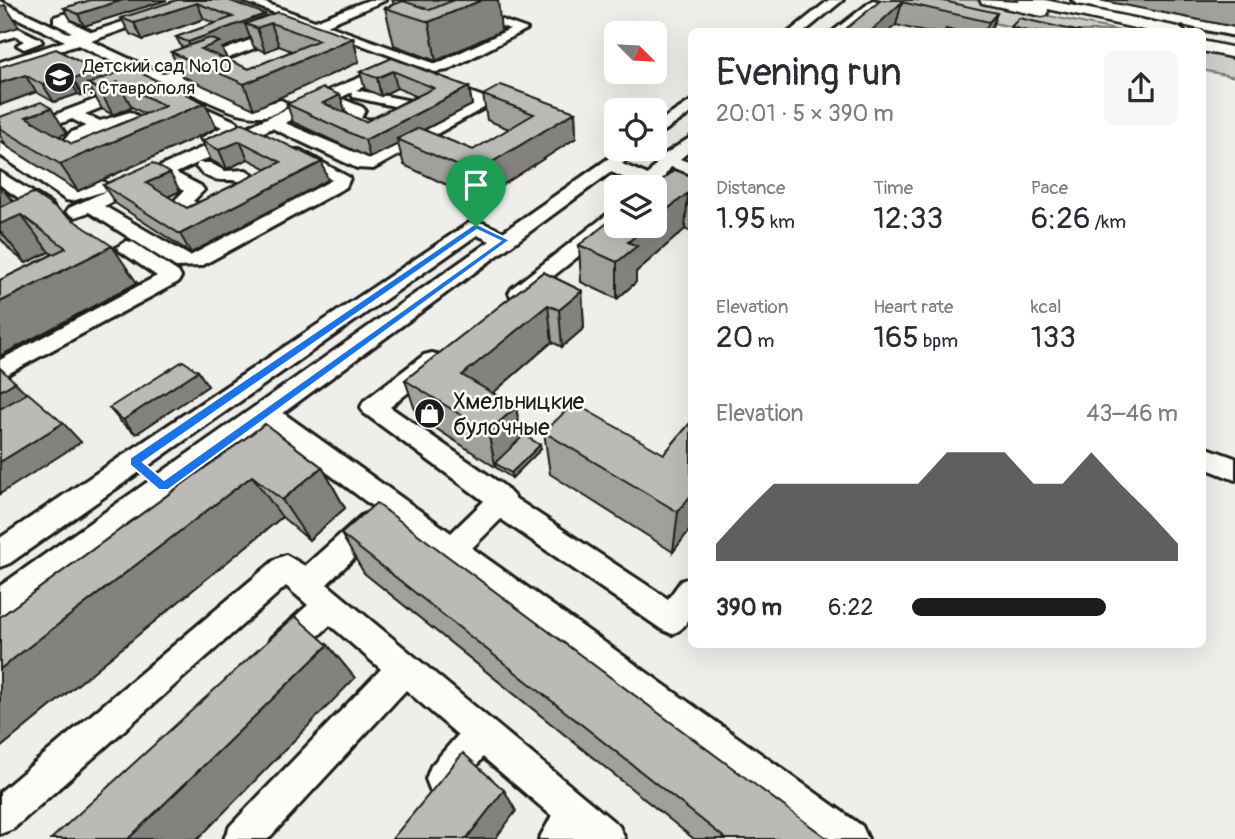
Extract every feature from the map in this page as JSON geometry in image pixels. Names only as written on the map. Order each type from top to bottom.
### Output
[{"type":"main road","points":[[987,0],[1116,28]]},
{"type":"main road","points":[[1024,0],[1159,28]]},
{"type":"main road","points":[[1206,38],[1235,43]]},
{"type":"main road","points":[[1206,47],[1235,53]]},
{"type":"street","points":[[121,0],[58,20],[80,35],[159,80],[231,125],[229,130],[86,194],[72,196],[6,141],[73,113],[159,80],[289,30],[347,52]]},
{"type":"street","points":[[0,64],[172,0]]},
{"type":"street","points":[[0,5],[80,35],[201,0]]},
{"type":"street","points":[[246,0],[315,25],[373,55],[439,68],[521,29],[433,0]]},
{"type":"street","points":[[300,20],[353,0]]},
{"type":"street","points":[[315,25],[380,0]]},
{"type":"street","points":[[800,28],[837,0]]},
{"type":"street","points":[[1082,0],[1235,33]]},
{"type":"street","points":[[843,28],[875,4],[916,13]]},
{"type":"street","points":[[0,37],[18,32],[35,42],[0,53]]},
{"type":"street","points":[[159,80],[250,113],[261,113],[366,66],[373,55],[397,40]]},
{"type":"street","points":[[0,241],[63,213],[83,208],[251,131],[392,67],[481,101],[481,105],[373,164],[363,164],[271,122]]},
{"type":"street","points":[[358,93],[377,101]]},
{"type":"street","points":[[326,97],[357,110]]},
{"type":"street","points":[[395,100],[411,105],[410,110],[379,126],[366,127],[352,121],[357,110],[377,101],[395,100]]},
{"type":"street","points":[[667,124],[688,108]]},
{"type":"street","points":[[73,113],[98,127],[130,117],[156,130],[153,135],[125,147],[96,155],[72,141],[76,136],[98,127]]},
{"type":"street","points":[[83,208],[183,263],[194,262],[340,183],[341,177],[251,131]]},
{"type":"street","points":[[667,160],[688,144]]},
{"type":"street","points":[[667,160],[688,168]]},
{"type":"street","points":[[0,603],[615,161]]},
{"type":"street","points":[[656,175],[666,161]]},
{"type":"street","points":[[609,165],[631,175]]},
{"type":"street","points":[[162,172],[195,190],[181,202],[200,212],[216,209],[251,191],[257,183],[240,174],[222,177],[204,167]]},
{"type":"street","points":[[0,177],[45,208],[41,214],[0,232]]},
{"type":"street","points":[[667,190],[688,198]]},
{"type":"street","points":[[0,370],[171,277],[83,208]]},
{"type":"street","points":[[500,308],[604,226]]},
{"type":"street","points":[[0,554],[476,227],[506,240]]},
{"type":"street","points":[[447,349],[373,407],[501,489],[506,507],[672,619],[688,595]]},
{"type":"street","points":[[265,413],[286,446],[393,505],[849,839]]},
{"type":"street","points":[[1206,458],[1235,470]]},
{"type":"street","points":[[134,462],[163,487]]},
{"type":"street","points":[[453,550],[501,489]]},
{"type":"street","points":[[260,670],[393,505]]},
{"type":"street","points":[[0,816],[286,568],[481,733],[567,826],[606,839]]},
{"type":"street","points":[[243,839],[405,667]]},
{"type":"street","points":[[420,808],[481,733]]},
{"type":"shaded area","points":[[889,0],[974,0],[1106,28],[1016,28]]},
{"type":"shaded area","points":[[1206,50],[1235,56],[1235,77],[1206,71]]},
{"type":"building","points":[[91,0],[123,0],[78,14],[64,8]]},
{"type":"building","points":[[177,0],[228,0],[265,14],[188,42],[176,37],[233,17],[197,3],[134,23],[121,18]]},
{"type":"building","points":[[454,0],[482,0],[429,22],[385,8],[403,1],[430,10]]},
{"type":"building","points":[[881,0],[939,0],[997,13],[989,22],[902,2],[874,28],[847,28]]},
{"type":"building","points":[[278,12],[353,38],[244,84],[171,52],[210,38],[220,42],[201,49],[249,69],[319,40],[271,23],[257,28],[245,24]]},
{"type":"building","points":[[1019,18],[1063,28],[1015,28],[1011,27]]},
{"type":"building","points":[[56,49],[97,71],[73,79],[68,76],[43,85],[25,75],[0,83],[0,67]]},
{"type":"building","points":[[392,58],[469,87],[365,140],[287,104],[323,88],[340,95],[323,103],[365,122],[434,88],[393,71],[377,78],[360,72]]},
{"type":"building","points":[[130,68],[205,103],[60,164],[0,128],[0,117],[41,102],[51,108],[26,117],[72,144],[165,106],[118,82],[99,89],[88,84]]},
{"type":"building","points":[[501,85],[575,112],[474,173],[397,139],[419,128],[473,150],[534,114],[483,95]]},
{"type":"building","points":[[243,123],[322,162],[180,234],[103,185],[153,163],[170,173],[146,183],[187,208],[281,162],[240,141],[219,150],[202,141]]},
{"type":"building","points":[[675,170],[688,175],[688,193],[667,210],[667,176]]},
{"type":"building","points":[[33,193],[112,246],[0,302],[0,280],[66,248],[21,215],[0,224],[0,207]]},
{"type":"building","points":[[604,225],[604,238],[633,238],[628,242],[637,246],[617,262],[579,245]]},
{"type":"building","points":[[543,272],[582,291],[559,310],[548,305],[462,375],[516,407],[488,432],[405,380]]},
{"type":"building","points":[[183,361],[198,371],[123,420],[109,408]]},
{"type":"building","points":[[0,368],[15,382],[0,391]]},
{"type":"building","points":[[28,393],[63,423],[0,462],[0,409]]},
{"type":"building","points":[[574,403],[664,454],[688,426],[688,499],[678,512],[544,432]]},
{"type":"building","points":[[265,424],[322,467],[282,500],[252,476],[0,669],[0,617]]},
{"type":"building","points":[[524,435],[540,445],[511,473],[495,463]]},
{"type":"building","points":[[376,503],[828,839],[726,839],[341,534]]},
{"type":"building","points":[[295,616],[328,645],[128,839],[51,839]]},
{"type":"building","points":[[463,753],[504,790],[466,839],[392,839]]},
{"type":"place","name":"Детский сад №10 г. Ставрополя","points":[[60,77]]},
{"type":"place","name":"Хмельницкие булочные","points":[[430,414]]},
{"type":"route","points":[[476,227],[506,240],[163,487],[134,462],[325,330],[476,227]]}]
